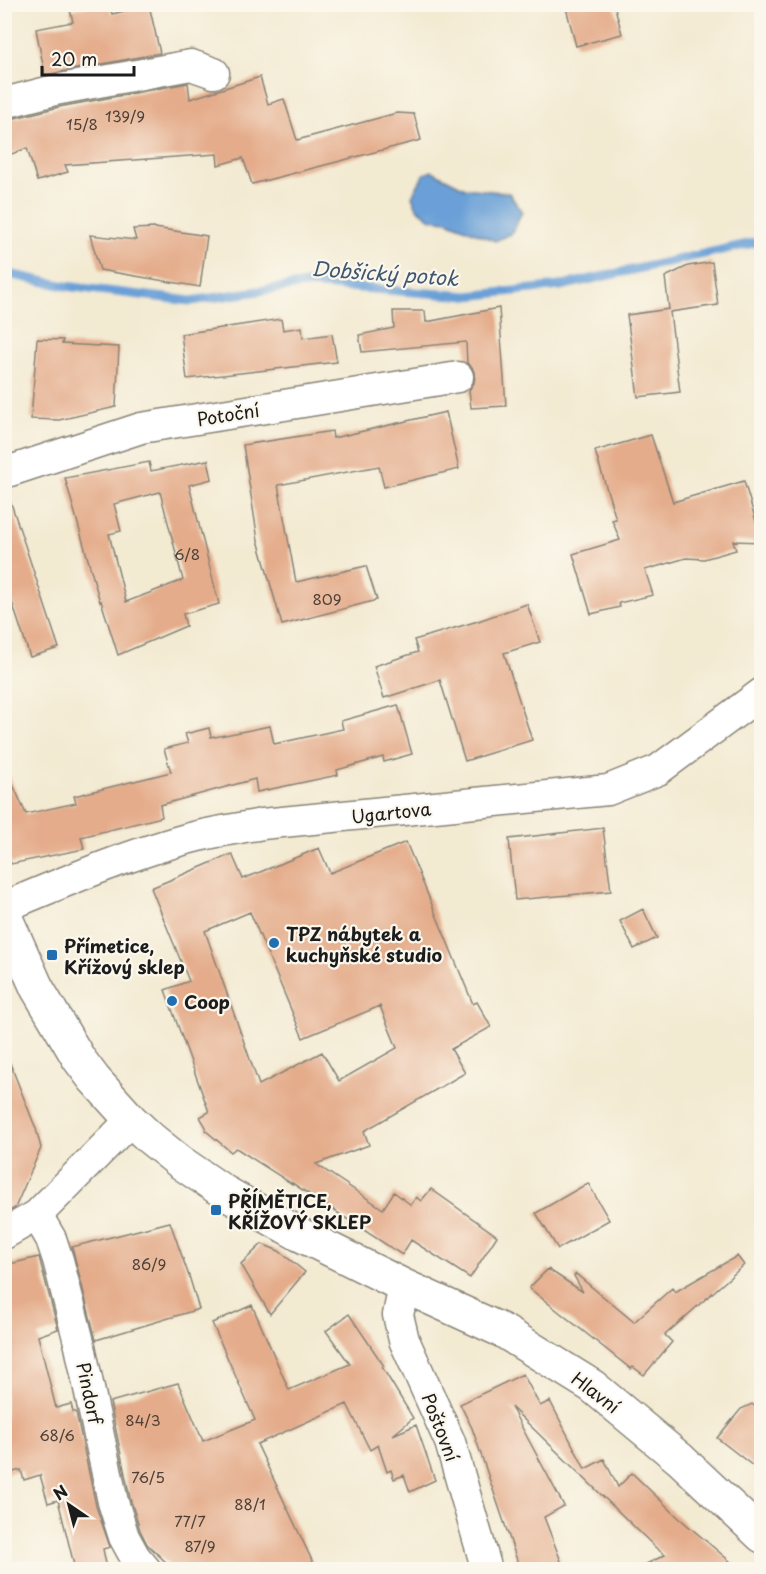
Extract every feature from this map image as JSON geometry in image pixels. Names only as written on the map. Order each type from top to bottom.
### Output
[{"type":"main road","name":"Hlavní","points":[[4,914],[37,988],[94,1079],[131,1120],[180,1162],[224,1192],[299,1234],[404,1286],[503,1331],[592,1386],[680,1459],[762,1536]]},
{"type":"street","points":[[4,103],[55,90],[191,65],[214,73]]},
{"type":"street","name":"Potoční","points":[[4,473],[141,428],[458,377]]},
{"type":"street","name":"Ugartova","points":[[4,907],[124,860],[222,831],[262,824],[608,790],[658,770],[762,693]]},
{"type":"street","points":[[4,1234],[37,1215],[131,1120]]},
{"type":"street","name":"Pindorf","points":[[37,1215],[51,1239],[58,1260],[124,1537],[135,1557],[146,1569]]},
{"type":"street","name":"Poštovní","points":[[404,1286],[398,1316],[404,1340],[450,1442],[487,1569]]},
{"type":"water","points":[[432,171],[465,188],[509,193],[522,212],[511,234],[495,241],[447,221],[431,219],[417,208],[412,196],[424,174]]},
{"type":"building","points":[[96,4],[109,4],[112,14],[149,5],[160,53],[45,75],[36,29],[73,22],[70,10]]},
{"type":"building","points":[[565,4],[614,4],[622,34],[576,46]]},
{"type":"building","points":[[260,77],[268,104],[284,99],[297,140],[397,113],[414,114],[421,140],[252,184],[243,158],[218,165],[217,154],[65,165],[68,172],[37,181],[27,148],[4,157],[4,121],[7,120],[59,107],[188,83],[190,99]]},
{"type":"building","points":[[155,228],[207,236],[200,287],[100,270],[90,235],[136,240],[133,229]]},
{"type":"building","points":[[712,262],[718,305],[670,312],[680,392],[638,397],[627,315],[669,309],[665,277],[688,266]]},
{"type":"building","points":[[499,308],[506,406],[471,408],[469,390],[474,383],[475,375],[472,367],[467,363],[466,342],[362,352],[359,335],[394,328],[393,311],[425,311],[426,322]]},
{"type":"building","points":[[281,319],[283,330],[302,327],[303,338],[332,334],[337,362],[187,379],[181,334]]},
{"type":"building","points":[[37,339],[63,340],[62,344],[119,347],[116,407],[59,420],[31,419]]},
{"type":"building","points":[[446,412],[459,469],[384,487],[379,466],[278,485],[296,582],[366,566],[377,600],[282,625],[258,540],[243,445],[332,431],[333,438]]},
{"type":"building","points":[[651,435],[673,502],[744,481],[762,542],[733,541],[736,550],[704,559],[686,558],[645,570],[653,595],[619,603],[620,607],[591,614],[573,554],[620,540],[612,520],[616,519],[595,451]]},
{"type":"building","points":[[208,460],[212,479],[189,485],[219,604],[183,614],[186,626],[118,655],[100,602],[65,478],[149,462],[151,471]],"holes":[[[160,492],[183,580],[126,602],[109,534],[121,531],[114,504]]]},
{"type":"building","points":[[9,497],[59,648],[30,657],[4,578],[4,498]]},
{"type":"building","points":[[527,604],[540,642],[504,653],[532,740],[465,761],[440,680],[384,698],[374,666],[418,652],[414,640]]},
{"type":"building","points":[[398,705],[412,754],[384,762],[383,757],[337,770],[338,775],[257,792],[255,779],[160,805],[162,817],[81,837],[84,849],[11,864],[4,844],[4,764],[26,814],[76,803],[74,796],[171,772],[164,749],[188,743],[185,734],[209,728],[211,737],[215,737],[270,726],[274,744],[343,729],[341,721]]},
{"type":"building","points":[[603,828],[611,891],[515,900],[509,839]]},
{"type":"building","points":[[406,842],[473,1004],[477,1002],[491,1027],[451,1049],[465,1073],[364,1131],[369,1145],[316,1164],[383,1209],[394,1192],[411,1205],[416,1197],[421,1201],[431,1189],[497,1236],[470,1278],[411,1240],[402,1255],[236,1148],[231,1152],[205,1130],[206,1127],[200,1117],[209,1112],[165,990],[189,981],[151,888],[232,854],[243,879],[319,848],[330,873]],"holes":[[[250,912],[303,1038],[380,1006],[397,1048],[339,1081],[322,1052],[259,1085],[205,931]]]},
{"type":"building","points":[[643,909],[657,938],[634,949],[620,921]]},
{"type":"building","points":[[4,1053],[6,1053],[36,1129],[41,1148],[15,1208],[4,1214]]},
{"type":"building","points":[[588,1183],[609,1220],[558,1249],[536,1213]]},
{"type":"building","points":[[170,1222],[199,1309],[96,1340],[72,1247]]},
{"type":"building","points":[[262,1244],[279,1251],[305,1272],[270,1314],[241,1264]]},
{"type":"building","points":[[737,1256],[744,1265],[665,1335],[672,1342],[644,1375],[633,1367],[631,1369],[529,1288],[548,1269],[583,1292],[574,1276],[576,1274],[634,1322],[672,1288],[675,1292]]},
{"type":"building","points":[[39,1257],[58,1329],[38,1336],[56,1408],[71,1404],[73,1412],[76,1412],[96,1506],[110,1547],[103,1549],[107,1569],[75,1569],[58,1500],[48,1503],[40,1475],[24,1480],[21,1470],[5,1474],[5,1265]]},
{"type":"building","points":[[252,1305],[289,1390],[350,1364],[326,1331],[349,1314],[384,1366],[382,1367],[413,1418],[393,1435],[416,1425],[435,1480],[410,1492],[404,1475],[394,1479],[391,1470],[387,1472],[378,1445],[370,1450],[347,1404],[257,1444],[316,1569],[173,1569],[147,1544],[140,1530],[130,1498],[110,1402],[178,1383],[203,1441],[255,1420],[212,1323]]},
{"type":"building","points":[[523,1374],[540,1406],[550,1401],[585,1469],[604,1459],[618,1487],[632,1473],[679,1518],[739,1569],[636,1569],[665,1555],[511,1407],[564,1506],[544,1517],[564,1569],[520,1569],[472,1428],[460,1404]]},
{"type":"building","points":[[752,1404],[762,1412],[762,1473],[717,1438],[741,1409]]},
{"type":"waterway","name":"Dobšický potok","points":[[4,273],[65,286],[191,301],[306,284],[468,296],[560,286],[762,241]]},
{"type":"place","name":"TPZ nábytek a kuchyňské studio","points":[[274,943]]},
{"type":"place","name":"Přímetice, Křížový sklep","points":[[52,955]]},
{"type":"place","name":"Coop","points":[[172,1001]]},
{"type":"place","name":"PŘÍMĚTICE, KŘÍŽOVÝ SKLEP","points":[[216,1210]]}]
